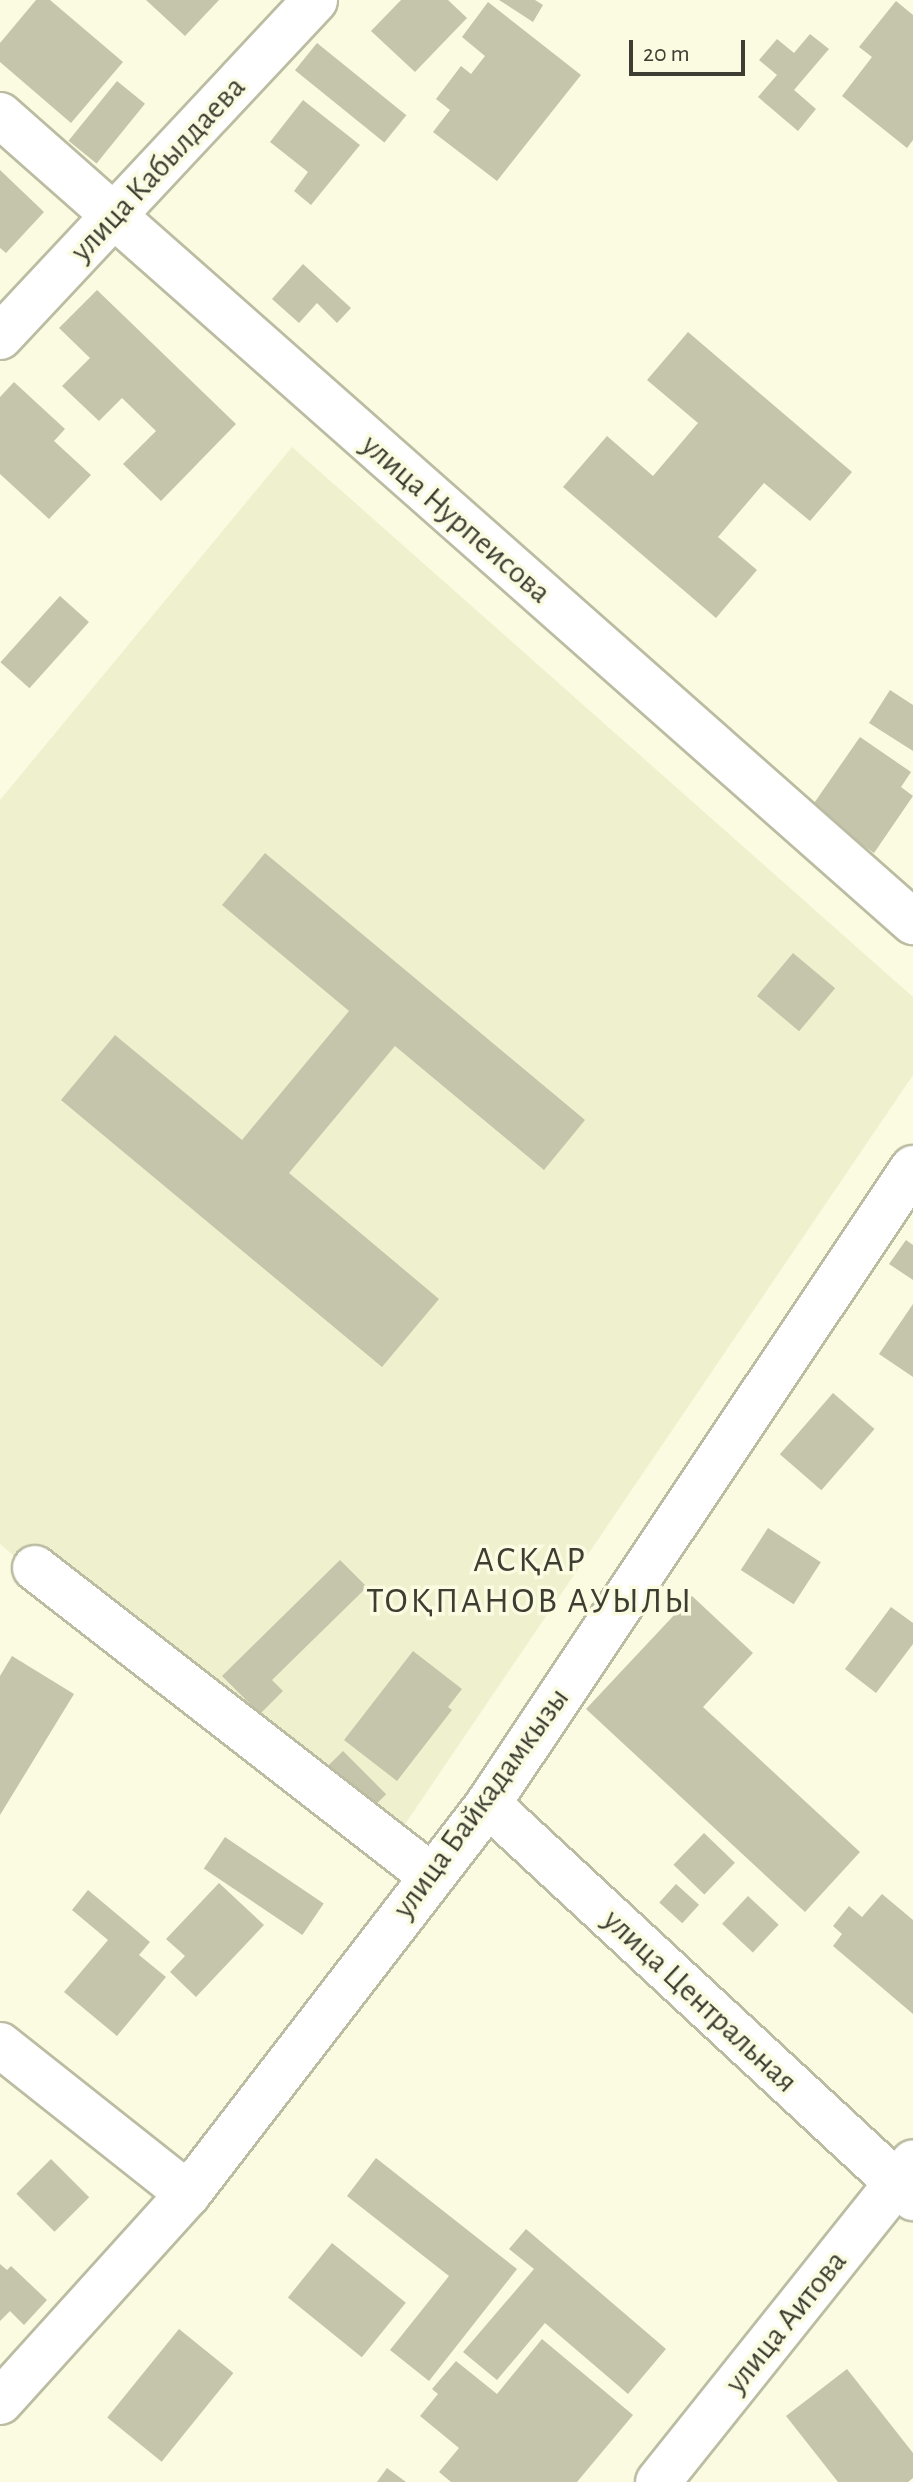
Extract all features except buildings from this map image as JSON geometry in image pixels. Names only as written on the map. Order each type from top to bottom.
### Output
[{"type":"street","name":"улица Кабылдаева","points":[[0,337],[315,0]]},
{"type":"street","name":"улица Нурпеисова","points":[[0,115],[913,922]]},
{"type":"street","name":"улица Байкадамкызы","points":[[0,2402],[188,2194],[430,1875],[488,1804],[913,1168]]},
{"type":"street","points":[[35,1568],[430,1875]]},
{"type":"street","name":"улица Центральная","points":[[488,1804],[908,2181]]},
{"type":"street","points":[[0,2045],[188,2194]]},
{"type":"street","name":"улица Аитова","points":[[658,2482],[908,2181]]},
{"type":"shaded area","points":[[292,447],[913,997],[913,1075],[378,1864],[0,1544],[0,800]]},
{"type":"district","name":"АСҚАР ТОҚПАНОВ АУЫЛЫ","points":[[530,1580]]}]
